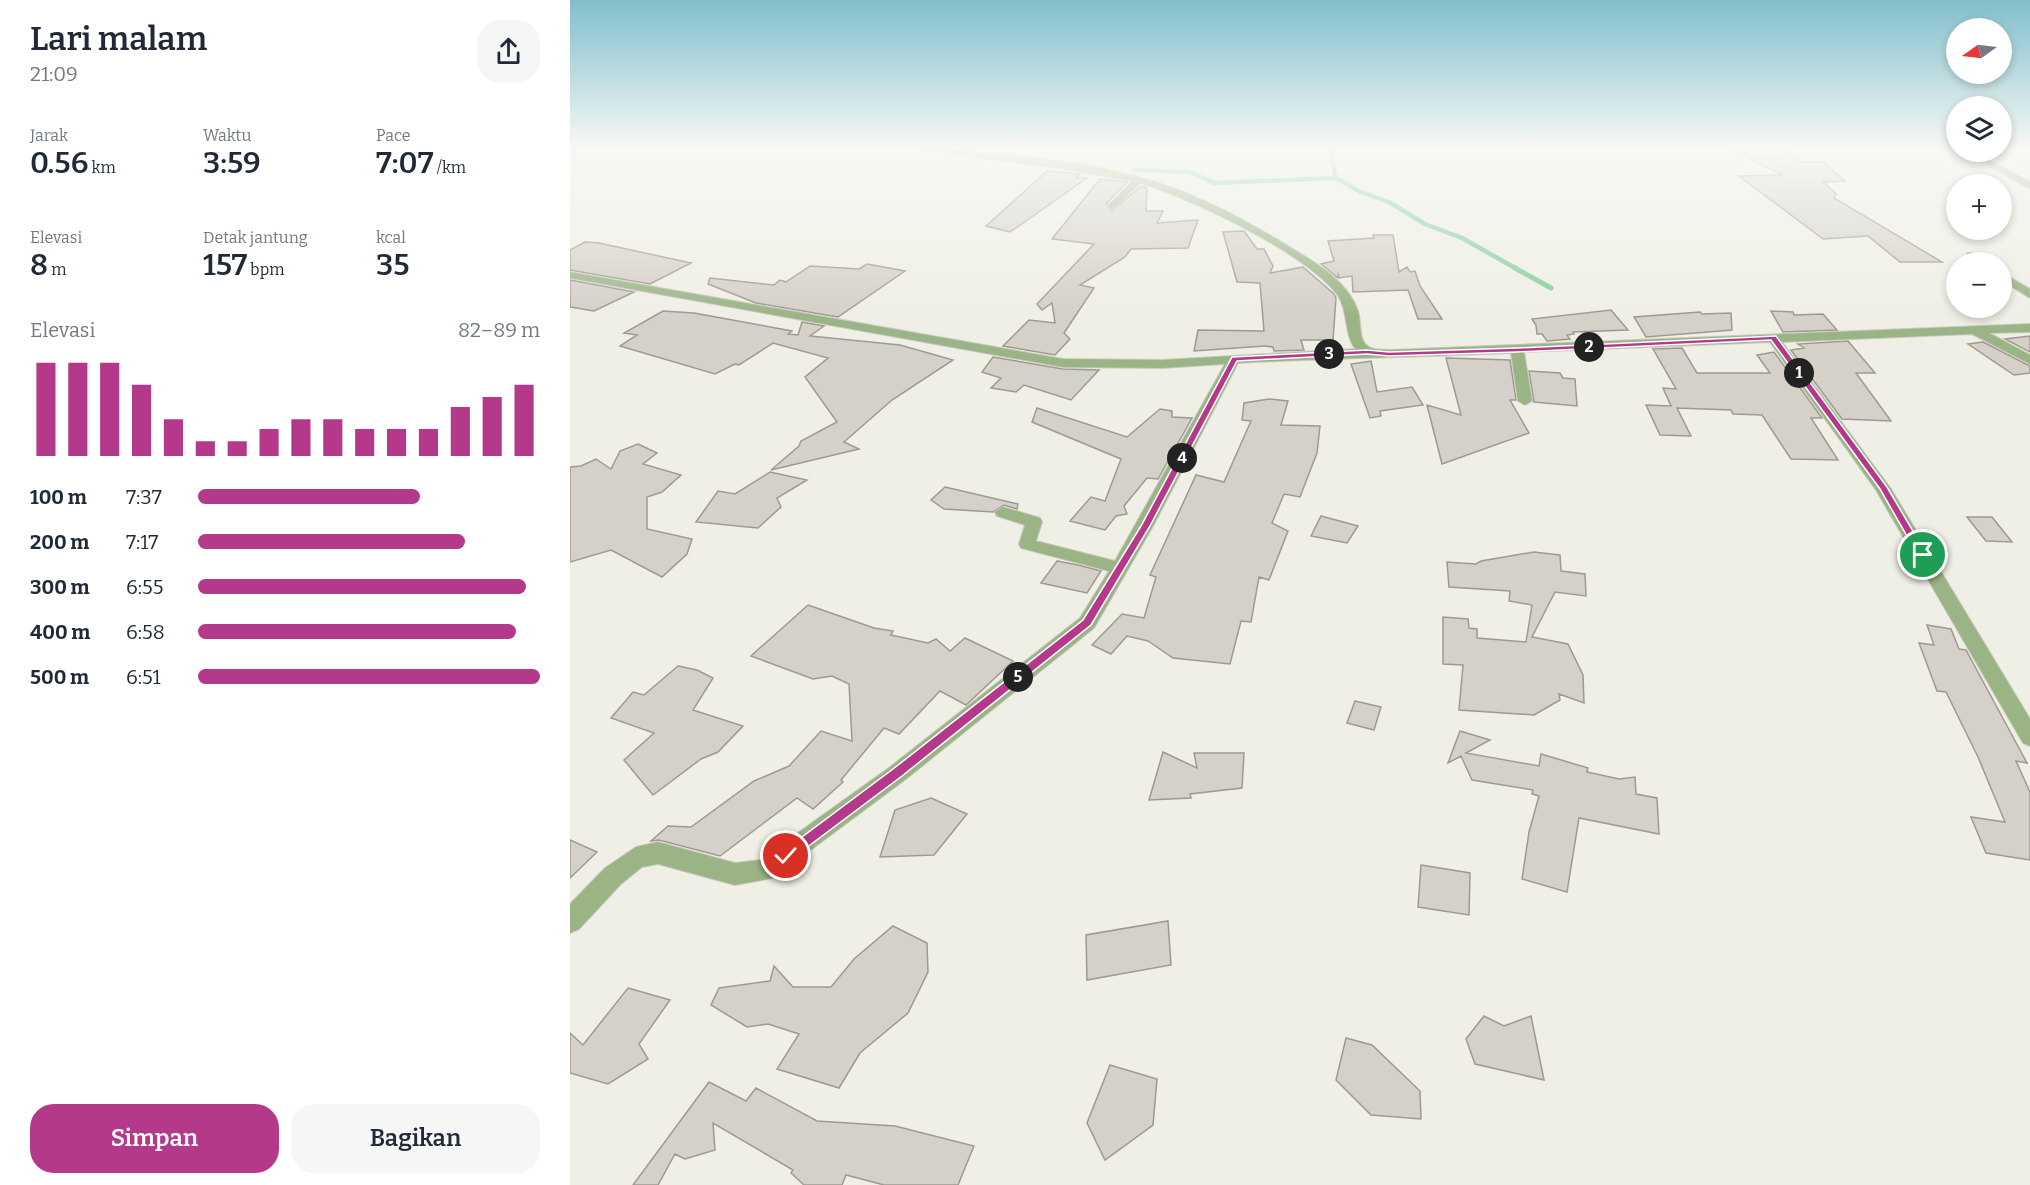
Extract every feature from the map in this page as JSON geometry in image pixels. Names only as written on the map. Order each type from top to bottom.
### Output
[{"type":"street","points":[[1198,204],[1220,213],[1308,262],[1339,289],[1354,313],[1357,343],[1367,352]]},
{"type":"street","points":[[570,275],[1064,363],[1162,364],[1367,352],[1389,354],[1517,350],[2030,328]]},
{"type":"street","points":[[2012,282],[2030,294]]},
{"type":"street","points":[[1976,332],[2030,360]]},
{"type":"street","points":[[1773,338],[1884,489],[2030,737]]},
{"type":"street","points":[[1517,350],[1525,400]]},
{"type":"street","points":[[570,921],[613,876],[636,858],[658,853],[735,874],[765,870],[898,773],[1087,623],[1145,526],[1234,359]]},
{"type":"street","points":[[1003,512],[1034,522],[1027,544],[1120,568]]},
{"type":"building","points":[[1010,204],[1049,204],[1010,232],[986,226]]},
{"type":"building","points":[[1080,204],[1106,204],[1112,211],[1120,204],[1146,204],[1146,211],[1163,211],[1157,223],[1198,220],[1188,248],[1131,249],[1125,257],[1080,285],[1094,288],[1064,333],[1070,339],[1055,355],[1003,346],[1029,320],[1055,323],[1052,303],[1042,310],[1037,304],[1094,244],[1052,239]]},
{"type":"building","points":[[1777,204],[1845,204],[1942,262],[1900,262],[1868,236],[1823,239]]},
{"type":"building","points":[[1244,231],[1257,249],[1264,249],[1273,266],[1270,273],[1303,267],[1334,294],[1336,298],[1333,340],[1301,340],[1304,350],[1274,351],[1273,347],[1265,346],[1194,351],[1198,330],[1264,331],[1260,283],[1237,282],[1223,232]]},
{"type":"building","points":[[1373,235],[1393,235],[1399,272],[1407,267],[1410,272],[1415,271],[1420,286],[1442,319],[1418,319],[1408,290],[1353,292],[1352,276],[1339,278],[1338,273],[1338,278],[1321,264],[1334,261],[1328,241],[1374,238]]},
{"type":"building","points":[[585,242],[691,263],[650,284],[570,270],[570,250]]},
{"type":"building","points":[[867,264],[905,271],[838,317],[756,303],[708,284],[710,278],[774,285],[780,280],[786,282],[810,266],[859,269]]},
{"type":"building","points":[[570,280],[634,292],[594,311],[570,307]]},
{"type":"building","points":[[1611,310],[1628,330],[1573,332],[1574,334],[1567,335],[1570,339],[1547,341],[1542,334],[1537,334],[1536,325],[1532,319]]},
{"type":"building","points":[[663,311],[694,313],[792,331],[788,334],[798,335],[802,322],[824,326],[810,336],[900,345],[953,360],[892,400],[844,442],[859,449],[771,470],[799,446],[801,441],[837,422],[805,377],[828,358],[773,343],[739,365],[735,364],[715,374],[620,346],[637,335],[624,333]]},
{"type":"building","points":[[1771,311],[1793,312],[1794,315],[1823,314],[1837,330],[1783,332]]},
{"type":"building","points":[[1700,312],[1702,314],[1731,313],[1732,330],[1646,337],[1634,317]]},
{"type":"building","points":[[2030,336],[2030,352],[2005,339]]},
{"type":"building","points":[[1848,341],[1875,373],[1856,373],[1891,421],[1842,419],[1791,350],[1804,348],[1798,344]]},
{"type":"building","points":[[1983,342],[2030,366],[2030,373],[2014,375],[1968,344]]},
{"type":"building","points":[[1682,348],[1697,373],[1770,373],[1757,355],[1774,352],[1822,418],[1811,418],[1838,460],[1791,459],[1762,415],[1733,414],[1731,410],[1677,408],[1691,436],[1660,435],[1646,405],[1671,406],[1663,388],[1676,389],[1653,349]]},
{"type":"building","points":[[993,357],[1063,369],[1099,370],[1071,400],[1024,385],[1016,392],[991,388],[1001,378],[982,372]]},
{"type":"building","points":[[1446,358],[1510,360],[1516,400],[1510,400],[1529,433],[1442,464],[1427,405],[1461,415]]},
{"type":"building","points":[[1371,361],[1377,392],[1412,387],[1423,405],[1380,411],[1381,416],[1370,418],[1351,364]]},
{"type":"building","points":[[1529,371],[1560,373],[1563,378],[1575,379],[1577,406],[1534,402]]},
{"type":"building","points":[[1269,399],[1288,401],[1281,425],[1320,426],[1317,453],[1300,497],[1284,494],[1272,523],[1288,531],[1269,580],[1259,577],[1251,622],[1241,621],[1230,664],[1173,658],[1148,641],[1127,636],[1111,654],[1092,645],[1122,614],[1144,618],[1156,577],[1150,575],[1196,475],[1224,482],[1251,421],[1242,420],[1244,403]]},
{"type":"building","points":[[1037,408],[1127,437],[1160,409],[1172,411],[1172,417],[1192,418],[1158,479],[1147,478],[1124,506],[1127,514],[1116,516],[1105,530],[1070,521],[1091,497],[1105,501],[1121,459],[1032,422]]},
{"type":"building","points":[[638,444],[657,453],[643,464],[681,475],[662,492],[647,497],[647,529],[692,539],[687,554],[662,577],[611,550],[570,562],[570,467],[581,466],[596,459],[611,469],[620,451]]},
{"type":"building","points":[[770,472],[807,480],[777,498],[781,507],[758,528],[696,522],[718,491],[735,494]]},
{"type":"building","points":[[945,487],[1018,504],[1017,509],[1004,505],[993,512],[944,509],[931,500]]},
{"type":"building","points":[[1321,516],[1358,526],[1347,543],[1311,536]]},
{"type":"building","points":[[1967,517],[1992,517],[2012,542],[1986,541]]},
{"type":"building","points":[[1534,552],[1560,555],[1561,571],[1585,574],[1586,596],[1555,592],[1532,637],[1568,644],[1583,675],[1584,703],[1559,694],[1560,700],[1534,715],[1459,710],[1463,665],[1443,664],[1443,617],[1468,619],[1469,628],[1477,629],[1477,638],[1526,642],[1532,605],[1509,601],[1510,591],[1449,587],[1447,562],[1476,564],[1481,561]]},
{"type":"building","points":[[1057,561],[1101,571],[1087,593],[1041,583]]},
{"type":"building","points":[[808,605],[874,628],[893,631],[891,635],[928,643],[936,639],[950,651],[965,638],[1013,661],[966,705],[940,691],[899,734],[884,728],[841,780],[843,782],[813,809],[797,798],[720,856],[659,840],[651,841],[668,826],[691,827],[754,781],[789,766],[821,731],[852,741],[849,684],[832,676],[813,679],[751,656]]},
{"type":"building","points":[[1927,625],[1951,629],[1959,649],[1966,650],[2027,763],[2016,761],[2030,792],[2030,860],[1986,853],[1971,817],[2005,822],[1978,757],[1946,692],[1937,691],[1919,643],[1934,645]]},
{"type":"building","points":[[678,666],[697,670],[713,678],[693,710],[743,726],[718,752],[701,759],[653,795],[624,760],[654,733],[611,718],[633,692],[644,695]]},
{"type":"building","points":[[1355,701],[1381,707],[1374,730],[1347,723]]},
{"type":"building","points":[[1460,731],[1490,740],[1466,753],[1539,766],[1541,754],[1588,768],[1587,772],[1619,779],[1635,777],[1636,794],[1657,798],[1659,834],[1579,818],[1567,892],[1522,879],[1529,832],[1539,796],[1532,794],[1533,790],[1472,780],[1461,756],[1448,763]]},
{"type":"building","points":[[1163,752],[1197,768],[1194,753],[1244,753],[1242,788],[1190,794],[1191,798],[1149,800]]},
{"type":"building","points":[[931,798],[967,814],[934,855],[880,857],[895,810]]},
{"type":"building","points":[[570,840],[597,852],[570,878]]},
{"type":"building","points":[[1421,865],[1470,873],[1469,915],[1418,907]]},
{"type":"building","points":[[1168,921],[1171,965],[1087,980],[1086,935]]},
{"type":"building","points":[[893,926],[927,943],[928,972],[908,1013],[860,1053],[839,1088],[777,1069],[799,1034],[768,1024],[747,1027],[711,1005],[719,988],[770,981],[774,966],[793,987],[831,987],[854,959]]},
{"type":"building","points":[[628,988],[670,1000],[639,1044],[648,1059],[608,1084],[570,1073],[570,1033],[583,1045]]},
{"type":"building","points":[[1484,1016],[1504,1026],[1531,1016],[1544,1080],[1475,1064],[1466,1039]]},
{"type":"building","points":[[1346,1038],[1372,1045],[1420,1091],[1421,1119],[1371,1115],[1336,1080]]},
{"type":"building","points":[[1110,1065],[1157,1079],[1153,1125],[1105,1160],[1087,1123]]},
{"type":"building","points":[[709,1082],[746,1101],[756,1088],[817,1121],[895,1126],[974,1146],[958,1185],[884,1185],[846,1175],[842,1185],[804,1185],[791,1173],[793,1170],[713,1123],[715,1150],[685,1159],[675,1154],[658,1185],[633,1185]]},
{"type":"waterway","points":[[1393,204],[1425,224],[1462,238],[1517,269]]},
{"type":"waterway","points":[[1515,268],[1551,288]]},
{"type":"route","points":[[786,856],[898,773],[1087,623],[1145,526],[1234,359],[1367,352],[1389,354],[1651,345],[1773,338],[1884,489],[1923,555]]}]
